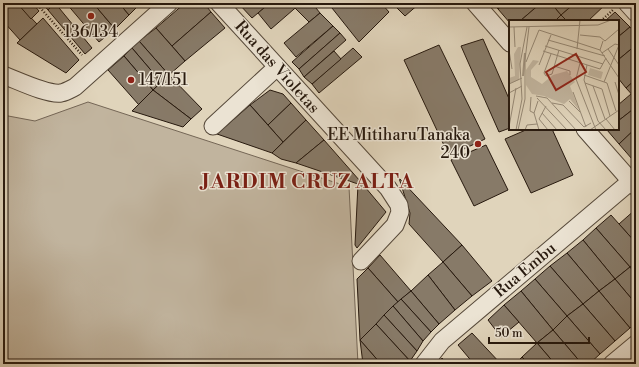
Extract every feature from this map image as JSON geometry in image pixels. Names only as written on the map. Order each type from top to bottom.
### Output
[{"type":"street","points":[[3,75],[46,92],[59,93],[68,91],[75,87],[169,3]]},
{"type":"street","name":"Rua das Violetas","points":[[219,3],[388,188],[399,205],[400,212],[395,225],[361,261]]},
{"type":"street","points":[[475,3],[509,42]]},
{"type":"street","points":[[621,5],[636,13]]},
{"type":"street","points":[[213,126],[277,67]]},
{"type":"street","points":[[586,130],[633,184]]},
{"type":"street","name":"Rua Embu","points":[[424,364],[442,341],[633,184]]},
{"type":"street","points":[[612,364],[636,344]]},
{"type":"path","points":[[36,3],[82,55]]},
{"type":"path","points":[[602,20],[621,5]]},
{"type":"shaded area","points":[[88,102],[349,187],[358,364],[3,364],[3,115],[35,121]]},
{"type":"building","points":[[3,3],[17,3],[37,24],[20,40],[3,21]]},
{"type":"building","points":[[17,3],[32,3],[39,11],[31,19]]},
{"type":"building","points":[[42,3],[55,3],[48,10]]},
{"type":"building","points":[[55,3],[92,48],[85,54],[48,10]]},
{"type":"building","name":"136/134","points":[[66,3],[93,3],[115,29],[99,42]]},
{"type":"building","points":[[93,3],[119,3],[129,15],[115,29]]},
{"type":"building","points":[[119,3],[141,3],[129,15]]},
{"type":"building","points":[[185,3],[204,3],[211,12],[172,46],[156,28]]},
{"type":"building","points":[[270,3],[252,18],[239,4]]},
{"type":"building","points":[[270,3],[301,3],[271,29],[258,13]]},
{"type":"building","points":[[301,3],[312,3],[320,13],[309,22],[295,8]]},
{"type":"building","points":[[328,3],[381,3],[389,12],[359,42]]},
{"type":"building","points":[[392,3],[420,3],[405,16]]},
{"type":"building","points":[[492,3],[505,3],[498,9]]},
{"type":"building","points":[[505,3],[541,3],[521,20],[509,20],[509,22],[498,9]]},
{"type":"building","points":[[541,3],[551,3],[561,15],[556,20],[521,20]]},
{"type":"building","points":[[551,3],[575,3],[561,15]]},
{"type":"building","points":[[575,3],[607,3],[589,20],[566,20],[561,15]]},
{"type":"building","points":[[211,12],[225,28],[185,61],[172,46]]},
{"type":"building","points":[[615,12],[630,27],[619,36],[619,20],[606,20]]},
{"type":"building","points":[[320,13],[333,26],[296,57],[284,43]]},
{"type":"building","points":[[561,15],[566,20],[556,20]]},
{"type":"building","points":[[43,18],[79,60],[66,73],[17,43]]},
{"type":"building","points":[[333,26],[340,33],[299,69],[292,62]]},
{"type":"building","points":[[630,27],[636,34],[636,45],[619,59],[619,36]]},
{"type":"building","points":[[156,28],[185,61],[169,75],[139,41]]},
{"type":"building","points":[[340,33],[346,40],[304,77],[299,69]]},
{"type":"building","points":[[483,39],[509,99],[509,128],[499,132],[461,46]]},
{"type":"building","points":[[139,41],[169,75],[161,82],[132,48]]},
{"type":"building","points":[[439,45],[485,139],[449,156],[404,60]]},
{"type":"building","points":[[636,45],[636,79],[626,88],[619,79],[619,59]]},
{"type":"building","points":[[132,48],[161,82],[153,90],[124,56]]},
{"type":"building","points":[[353,48],[362,57],[319,93],[312,84]]},
{"type":"building","points":[[334,51],[341,59],[312,84],[304,77]]},
{"type":"building","name":"147/151","points":[[124,56],[153,90],[139,105],[108,70]]},
{"type":"building","points":[[169,75],[202,109],[191,119],[153,90]]},
{"type":"building","points":[[636,79],[636,99],[626,88]]},
{"type":"building","points":[[153,90],[191,119],[183,127],[132,111]]},
{"type":"building","points":[[270,90],[283,94],[291,103],[268,125],[250,105]]},
{"type":"building","points":[[631,94],[636,99],[636,107],[619,120],[619,104]]},
{"type":"building","points":[[291,103],[306,120],[283,142],[268,125]]},
{"type":"building","points":[[250,105],[283,142],[272,153],[217,134]]},
{"type":"building","points":[[636,107],[636,128],[619,144],[607,130],[619,130],[619,120]]},
{"type":"building","points":[[306,120],[324,140],[296,163],[281,159],[272,153]]},
{"type":"building","points":[[636,128],[636,155],[632,159],[619,144]]},
{"type":"building","points":[[526,130],[552,130],[573,175],[531,193],[505,139]]},
{"type":"building","points":[[324,140],[360,181],[358,184],[296,163]]},
{"type":"building","points":[[486,145],[508,190],[474,206],[451,160]]},
{"type":"building","points":[[399,178],[462,245],[443,262],[409,224],[410,213]]},
{"type":"building","points":[[360,181],[386,212],[357,248],[355,245],[358,184]]},
{"type":"building","points":[[636,209],[636,243],[619,224]]},
{"type":"building","points":[[611,215],[636,243],[636,262],[630,267],[596,228]]},
{"type":"building","points":[[596,228],[630,267],[615,279],[583,240]]},
{"type":"building","points":[[583,240],[615,279],[599,291],[567,253]]},
{"type":"building","points":[[462,245],[492,281],[472,296],[443,262]]},
{"type":"building","points":[[567,253],[599,291],[583,304],[550,266]]},
{"type":"building","points":[[380,255],[411,291],[398,302],[368,268]]},
{"type":"building","points":[[443,262],[472,296],[455,310],[428,275]]},
{"type":"building","points":[[636,262],[636,275],[630,267]]},
{"type":"building","points":[[550,266],[583,304],[567,316],[535,279]]},
{"type":"building","points":[[630,267],[636,275],[636,304],[615,279]]},
{"type":"building","points":[[368,268],[398,302],[360,340],[357,279]]},
{"type":"building","points":[[428,275],[455,310],[439,324],[411,291]]},
{"type":"building","points":[[535,279],[567,316],[553,330],[521,291]]},
{"type":"building","points":[[615,279],[636,304],[636,323],[630,328],[599,291]]},
{"type":"building","points":[[411,291],[439,324],[431,332],[401,299]]},
{"type":"building","points":[[521,291],[553,330],[537,343],[504,305]]},
{"type":"building","points":[[599,291],[630,328],[615,341],[583,304]]},
{"type":"building","points":[[401,299],[431,332],[423,341],[393,306]]},
{"type":"building","points":[[583,304],[615,341],[600,354],[567,316]]},
{"type":"building","points":[[504,305],[519,322],[501,337],[488,320]]},
{"type":"building","points":[[393,306],[423,341],[417,351],[384,315]]},
{"type":"building","points":[[384,315],[417,351],[410,361],[376,324]]},
{"type":"building","points":[[567,316],[600,354],[589,364],[582,364],[553,330]]},
{"type":"building","points":[[376,324],[410,361],[408,364],[381,364],[360,340]]},
{"type":"building","points":[[553,330],[582,364],[555,364],[537,343]]},
{"type":"building","points":[[472,333],[501,364],[474,364],[458,345]]},
{"type":"building","points":[[360,340],[381,364],[363,364]]},
{"type":"building","points":[[537,343],[555,364],[529,364],[522,357]]},
{"type":"building","points":[[522,357],[529,364],[515,364]]},
{"type":"building","points":[[442,358],[447,364],[439,364]]},
{"type":"place","name":"136/134","points":[[91,16]]},
{"type":"place","name":"147/151","points":[[131,80]]},
{"type":"place","name":"EE MitiharuTanaka 240","points":[[478,144]]},
{"type":"district","name":"JARDIM CRUZ ALTA","points":[[308,182]]}]
